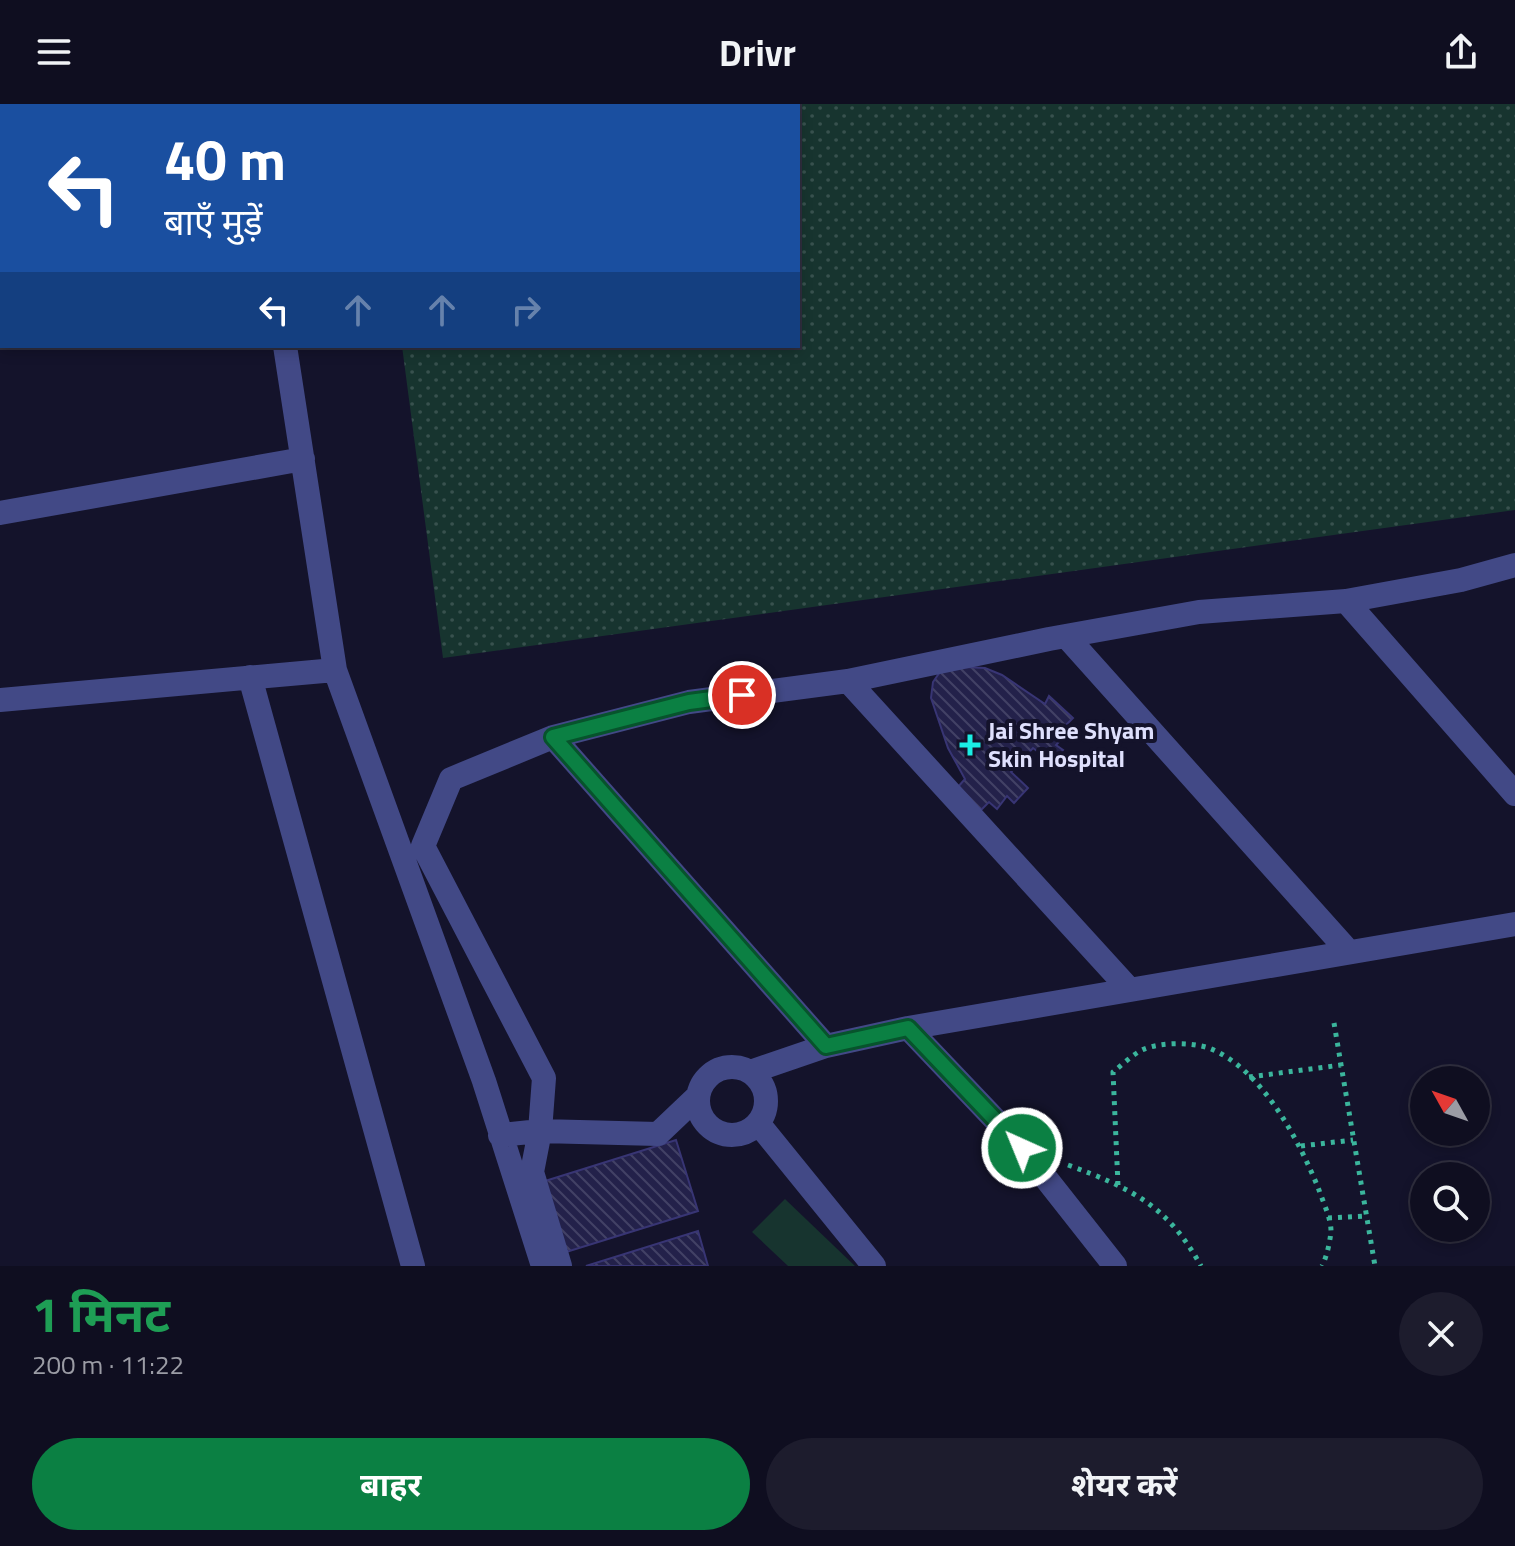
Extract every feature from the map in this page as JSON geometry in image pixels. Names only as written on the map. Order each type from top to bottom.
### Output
[{"type":"street","points":[[285,348],[335,670],[484,1081],[543,1266]]},
{"type":"street","points":[[0,513],[303,459]]},
{"type":"street","points":[[560,1266],[532,1172],[540,1131],[544,1078],[423,846],[451,779],[553,737],[689,702],[848,681],[1199,612],[1346,601],[1461,580],[1515,565]]},
{"type":"street","points":[[1346,601],[1515,794]]},
{"type":"street","points":[[1066,636],[1349,952]]},
{"type":"street","points":[[0,700],[335,670]]},
{"type":"street","points":[[250,677],[413,1266]]},
{"type":"street","points":[[848,681],[1130,990]]},
{"type":"street","points":[[553,737],[826,1046]]},
{"type":"street","points":[[750,1072],[826,1046],[908,1028],[1515,924]]},
{"type":"street","points":[[908,1028],[1022,1148],[1115,1266]]},
{"type":"street","points":[[739,1067],[750,1072],[764,1090],[766,1102],[758,1123],[739,1134],[717,1132],[702,1117],[698,1096],[701,1085],[717,1070],[739,1067]]},
{"type":"street","points":[[500,1135],[540,1131],[658,1134],[698,1096]]},
{"type":"street","points":[[758,1123],[874,1266]]},
{"type":"path","points":[[1334,1023],[1375,1266]]},
{"type":"path","points":[[1118,1185],[1113,1072],[1143,1049],[1174,1044],[1208,1048],[1239,1068],[1270,1100],[1301,1146],[1331,1228],[1322,1266]]},
{"type":"path","points":[[1248,1077],[1341,1065]]},
{"type":"path","points":[[1301,1146],[1353,1140]]},
{"type":"path","points":[[1022,1148],[1118,1185],[1159,1209],[1186,1239],[1201,1266]]},
{"type":"path","points":[[1328,1218],[1367,1216]]},
{"type":"green space","points":[[800,104],[1515,104],[1515,510],[443,658],[402,348],[800,348]]},
{"type":"green space","points":[[785,1199],[855,1266],[788,1266],[752,1232]]},
{"type":"building","points":[[965,667],[985,668],[1002,675],[1045,704],[1049,696],[1073,718],[1064,727],[1069,731],[1056,745],[1063,750],[1053,763],[1033,748],[1011,772],[1028,788],[1014,803],[1007,796],[997,809],[989,802],[981,810],[957,788],[965,779],[948,748],[931,698],[933,682],[940,672]]},
{"type":"building","points":[[676,1140],[698,1211],[563,1253],[542,1182]]},
{"type":"building","points":[[698,1231],[708,1266],[586,1266]]},
{"type":"place","name":"Jai Shree Shyam Skin Hospital","points":[[970,745]]},
{"type":"route","points":[[742,695],[689,702],[553,737],[826,1046],[908,1028],[1022,1148]]}]
